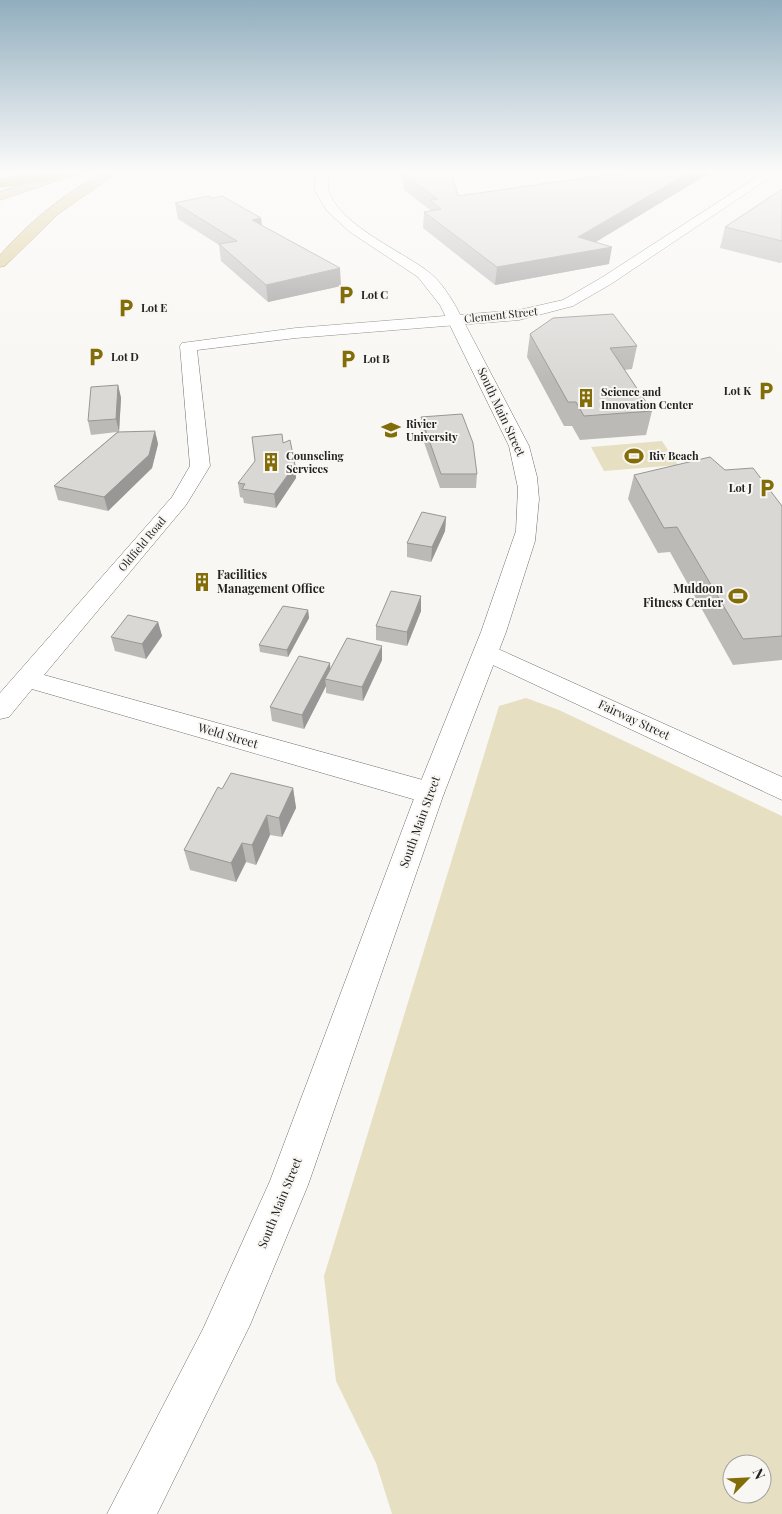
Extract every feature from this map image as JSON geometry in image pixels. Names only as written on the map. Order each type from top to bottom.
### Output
[{"type":"main road","points":[[0,263],[22,241]]},
{"type":"street","name":"South Main Street","points":[[131,1514],[220,1342],[266,1241],[321,1100],[430,793],[487,652],[519,562],[527,528],[529,496],[524,463],[519,446],[456,320],[438,291],[424,275],[373,241]]},
{"type":"street","name":"Clement Street","points":[[188,346],[296,333],[519,315],[568,303],[606,281],[667,241]]},
{"type":"street","name":"Oldfield Road","points":[[0,710],[179,501],[193,480],[200,466],[188,346]]},
{"type":"street","name":"Fairway Street","points":[[487,652],[782,789]]},
{"type":"street","name":"Weld Street","points":[[27,679],[430,793]]},
{"type":"shaded area","name":"Riv Beach","points":[[662,441],[678,465],[604,471],[591,447]]},
{"type":"shaded area","points":[[526,698],[559,710],[782,816],[782,1514],[392,1514],[376,1463],[336,1381],[324,1276],[499,706]]},
{"type":"building","points":[[237,241],[290,241],[340,268],[266,285],[219,244]]},
{"type":"building","points":[[462,241],[590,241],[612,247],[497,267]]},
{"type":"building","name":"Science and Innovation Center","points":[[613,314],[637,346],[610,348],[652,411],[584,416],[576,402],[568,402],[530,334],[553,318]]},
{"type":"building","points":[[118,385],[116,419],[88,421],[91,387]]},
{"type":"building","points":[[462,414],[473,443],[477,474],[441,474],[421,417]]},
{"type":"building","points":[[155,431],[149,455],[104,497],[54,486],[118,432]]},
{"type":"building","points":[[282,434],[283,443],[290,440],[295,465],[274,494],[242,489],[245,484],[238,483],[255,461],[252,437]]},
{"type":"building","name":"Muldoon Fitness Center","points":[[710,457],[725,470],[753,468],[782,506],[782,636],[743,639],[677,527],[664,528],[634,475]]},
{"type":"building","points":[[422,512],[446,517],[432,547],[407,543]]},
{"type":"building","points":[[391,591],[421,596],[407,632],[376,626]]},
{"type":"building","points":[[283,606],[308,610],[287,650],[259,645]]},
{"type":"building","points":[[128,615],[158,622],[142,644],[111,637]]},
{"type":"building","points":[[347,638],[382,646],[362,687],[325,679]]},
{"type":"building","points":[[299,656],[330,663],[302,715],[270,707]]},
{"type":"building","points":[[231,773],[293,788],[279,818],[267,815],[252,845],[242,843],[231,863],[184,850],[218,787],[222,789]]},
{"type":"place","name":"Lot C","points":[[346,295]]},
{"type":"place","name":"Lot E","points":[[126,308]]},
{"type":"place","name":"Lot D","points":[[96,357]]},
{"type":"place","name":"Lot B","points":[[348,359]]},
{"type":"place","name":"Lot K","points":[[766,391]]},
{"type":"place","name":"Science and Innovation Center","points":[[586,398]]},
{"type":"place","name":"Rivier University","points":[[391,430]]},
{"type":"place","name":"Riv Beach","points":[[634,456]]},
{"type":"place","name":"Counseling Services","points":[[271,462]]},
{"type":"place","name":"Lot J","points":[[767,488]]},
{"type":"place","name":"Facilities Management Office","points":[[202,582]]},
{"type":"place","name":"Muldoon Fitness Center","points":[[738,596]]}]
